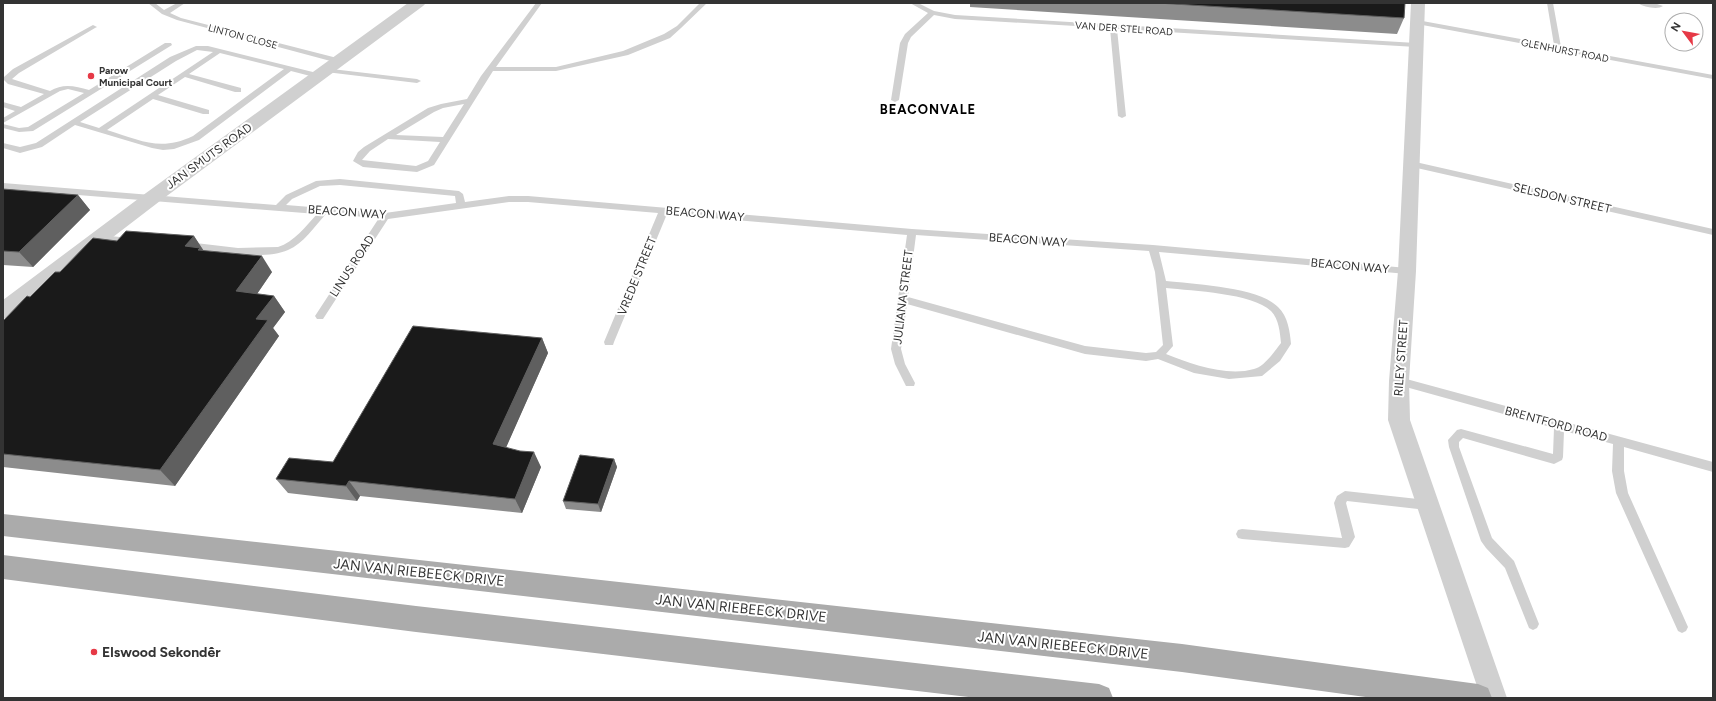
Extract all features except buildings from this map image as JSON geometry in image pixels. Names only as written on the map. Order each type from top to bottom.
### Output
[{"type":"main road","name":"JAN VAN RIEBEECK DRIVE","points":[[3,525],[1182,658],[1478,698]]},
{"type":"main road","points":[[3,568],[416,619],[1099,698]]},
{"type":"street","name":"JAN SMUTS ROAD","points":[[3,311],[152,197],[418,3]]},
{"type":"street","name":"RILEY STREET","points":[[1418,3],[1407,271],[1399,381],[1399,420],[1494,698]]},
{"type":"lane","name":"LINTON CLOSE","points":[[151,3],[164,14],[327,69]]},
{"type":"lane","points":[[164,14],[182,3]]},
{"type":"lane","points":[[470,101],[449,104],[436,108],[367,149],[361,154],[358,161],[363,164],[417,169],[431,163],[470,101],[478,87],[539,3]]},
{"type":"lane","points":[[491,69],[556,69],[625,53],[667,36],[704,3]]},
{"type":"lane","name":"VAN DER STEL ROAD","points":[[914,3],[932,13],[955,17],[1114,28],[1416,45]]},
{"type":"lane","points":[[1550,3],[1558,48]]},
{"type":"lane","points":[[1641,3],[1660,6]]},
{"type":"lane","points":[[895,100],[904,42],[908,36],[932,13]]},
{"type":"lane","name":"GLENHURST ROAD","points":[[1417,22],[1713,77]]},
{"type":"lane","points":[[49,93],[11,82],[7,79],[16,71],[93,27]]},
{"type":"lane","points":[[1114,28],[1122,116]]},
{"type":"lane","points":[[3,126],[22,131],[30,128],[168,45]]},
{"type":"lane","points":[[3,145],[20,150],[34,147],[75,123],[190,50],[203,48],[220,51],[289,69],[327,69],[417,81]]},
{"type":"lane","points":[[100,131],[220,51]]},
{"type":"lane","points":[[75,123],[159,148],[182,144],[196,138],[289,69]]},
{"type":"lane","points":[[184,75],[238,90]]},
{"type":"lane","points":[[3,121],[49,93],[68,87],[89,92]]},
{"type":"lane","points":[[152,96],[206,112]]},
{"type":"lane","points":[[3,104],[21,110]]},
{"type":"lane","points":[[388,137],[445,140]]},
{"type":"lane","name":"SELSDON STREET","points":[[1411,164],[1713,232]]},
{"type":"lane","points":[[278,208],[289,197],[319,183],[340,182],[459,194],[461,206]]},
{"type":"lane","name":"BEACON WAY","points":[[3,186],[385,216],[522,198],[912,232],[1153,248],[1407,271]]},
{"type":"lane","name":"VREDE STREET","points":[[609,342],[664,210]]},
{"type":"lane","points":[[174,244],[270,252],[284,249],[295,241],[324,211]]},
{"type":"lane","name":"LINUS ROAD","points":[[320,316],[385,216]]},
{"type":"lane","name":"JULIANA STREET","points":[[910,383],[897,355],[902,299],[912,232]]},
{"type":"lane","points":[[99,238],[143,242]]},
{"type":"lane","points":[[1153,248],[1161,284],[1168,346],[1159,355]]},
{"type":"lane","points":[[902,299],[1085,350],[1146,357],[1159,355],[1194,369],[1229,375],[1258,373],[1276,358],[1286,344],[1284,326],[1274,309],[1257,298],[1220,291],[1161,284]]},
{"type":"lane","name":"BRENTFORD ROAD","points":[[1399,381],[1713,467]]},
{"type":"lane","points":[[1533,624],[1510,565],[1505,557],[1487,541],[1453,440],[1461,433],[1554,459],[1558,457],[1558,425]]},
{"type":"lane","points":[[1619,442],[1618,471],[1622,493],[1682,627]]},
{"type":"lane","points":[[1242,534],[1344,543],[1349,538],[1340,499],[1345,496],[1427,505]]},
{"type":"place","name":"Parow Municipal Court","points":[[91,76]]},
{"type":"place","name":"Elswood Sekondêr","points":[[94,652]]},
{"type":"district","name":"BEACONVALE","points":[[928,109]]}]
